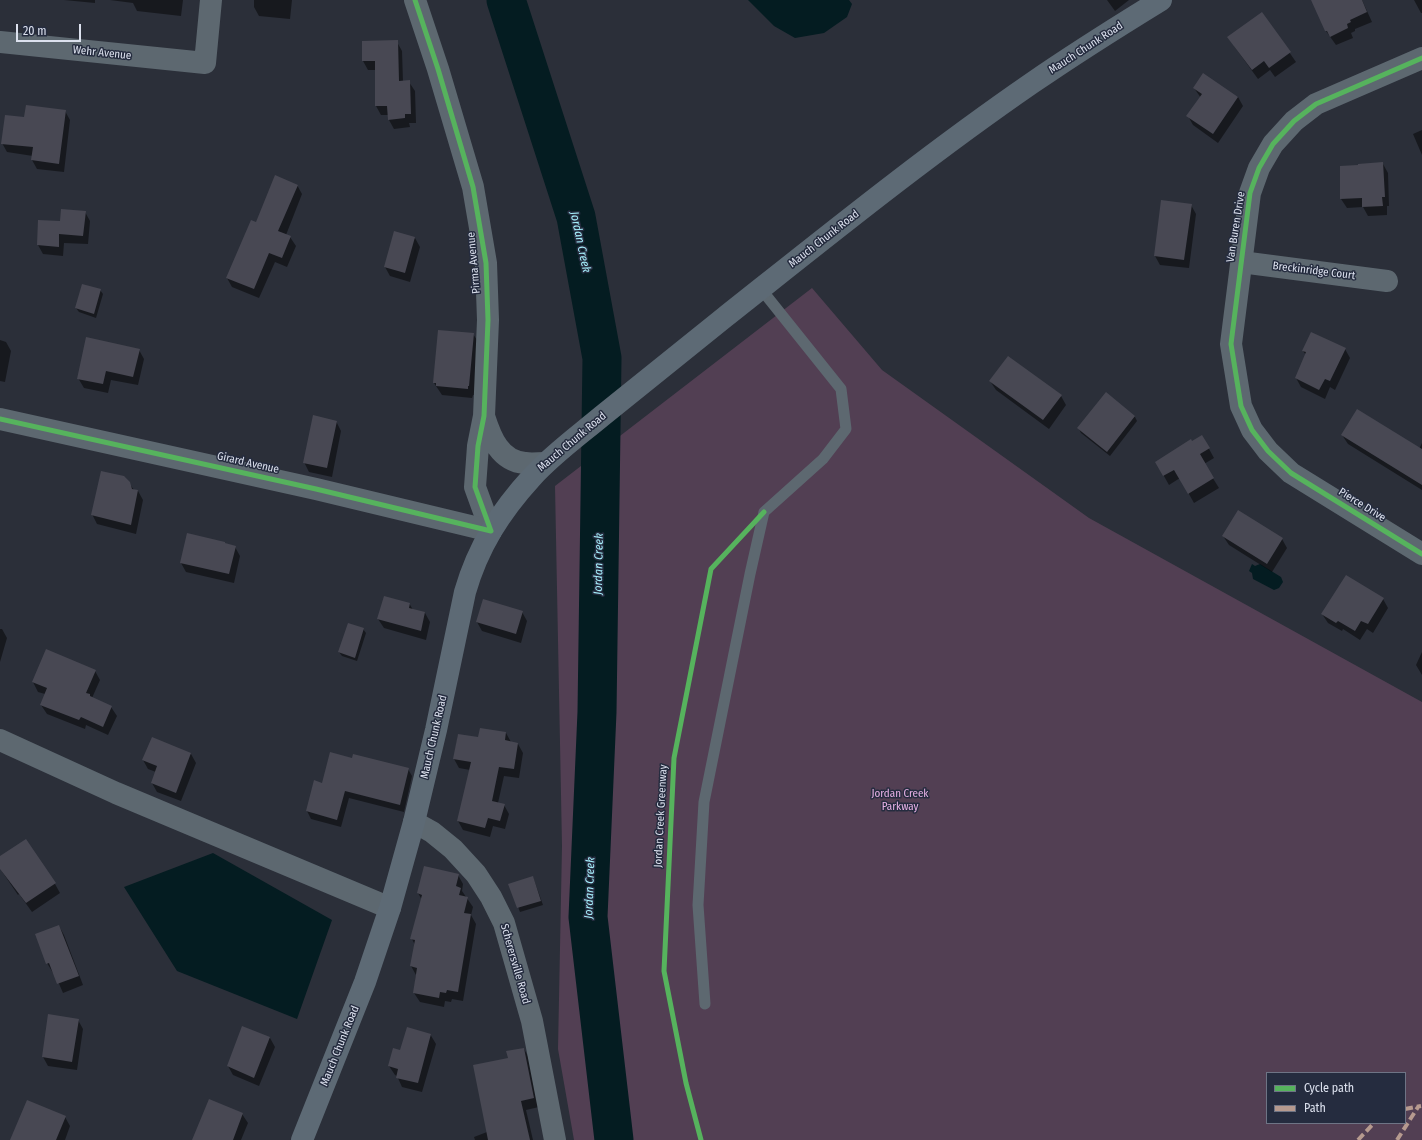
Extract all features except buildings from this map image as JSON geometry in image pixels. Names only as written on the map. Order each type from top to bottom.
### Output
[{"type":"main road","name":"Mauch Chunk Road","points":[[302,1140],[365,982],[390,908],[414,822],[436,730],[465,592],[475,561],[491,531],[518,494],[545,463],[660,368],[852,216],[1018,93],[1088,45],[1161,0]]},
{"type":"street","name":"Wehr Avenue","points":[[0,42],[205,63],[211,0]]},
{"type":"street","name":"Pirma Avenue","points":[[415,0],[438,69],[473,186],[486,263],[488,313],[484,416],[478,446],[475,487],[491,531]]},
{"type":"street","name":"Van Buren Drive","points":[[1291,473],[1268,451],[1252,430],[1241,406],[1231,344],[1250,193],[1259,168],[1273,144],[1294,121],[1316,104],[1422,58]]},
{"type":"street","name":"Breckinridge Court","points":[[1241,262],[1387,281]]},
{"type":"street","name":"Pirma Avenue","points":[[484,416],[492,439],[499,450],[511,460],[525,463],[545,463]]},
{"type":"street","name":"Girard Avenue","points":[[0,419],[301,485],[491,531]]},
{"type":"street","name":"Pierce Drive","points":[[1291,473],[1422,554]]},
{"type":"street","points":[[0,740],[116,793],[390,908]]},
{"type":"street","name":"Scherersville Road","points":[[414,822],[432,832],[453,849],[476,874],[491,897],[504,923],[532,1021],[555,1140]]},
{"type":"lane","points":[[705,1004],[698,905],[704,802],[764,512],[823,459],[846,429],[841,389],[761,289]]},
{"type":"green space","name":"Jordan Creek Parkway","points":[[812,288],[882,370],[1089,518],[1422,702],[1422,1140],[574,1140],[558,1049],[562,846],[555,486]]},
{"type":"shaded area","points":[[748,0],[849,0],[852,4],[847,17],[824,33],[795,38],[774,26]]},
{"type":"shaded area","points":[[1252,564],[1255,566],[1260,564],[1281,577],[1283,582],[1279,588],[1274,590],[1253,579],[1252,573],[1249,571]]},
{"type":"shaded area","points":[[213,853],[332,920],[297,1019],[177,971],[124,887]]},
{"type":"waterway","name":"Jordan Creek","points":[[506,0],[576,217],[602,358],[597,712],[588,917],[614,1140]]},
{"type":"marked path","points":[[1406,1109],[1421,1106]]},
{"type":"marked path","points":[[1397,1140],[1418,1107]]},
{"type":"marked path","points":[[1358,1140],[1373,1124]]},
{"type":"cycle path","points":[[415,0],[438,69],[473,187],[486,263],[488,320],[484,416],[478,446],[475,487],[491,531]]},
{"type":"cycle path","points":[[1422,58],[1316,104],[1294,121],[1273,144],[1259,168],[1250,193],[1231,344],[1241,406],[1252,430],[1268,451],[1291,473],[1422,554]]},
{"type":"cycle path","points":[[0,419],[316,489],[491,531]]},
{"type":"cycle path","name":"Jordan Creek Greenway","points":[[701,1140],[686,1083],[664,971],[674,758],[711,569],[764,512]]}]
